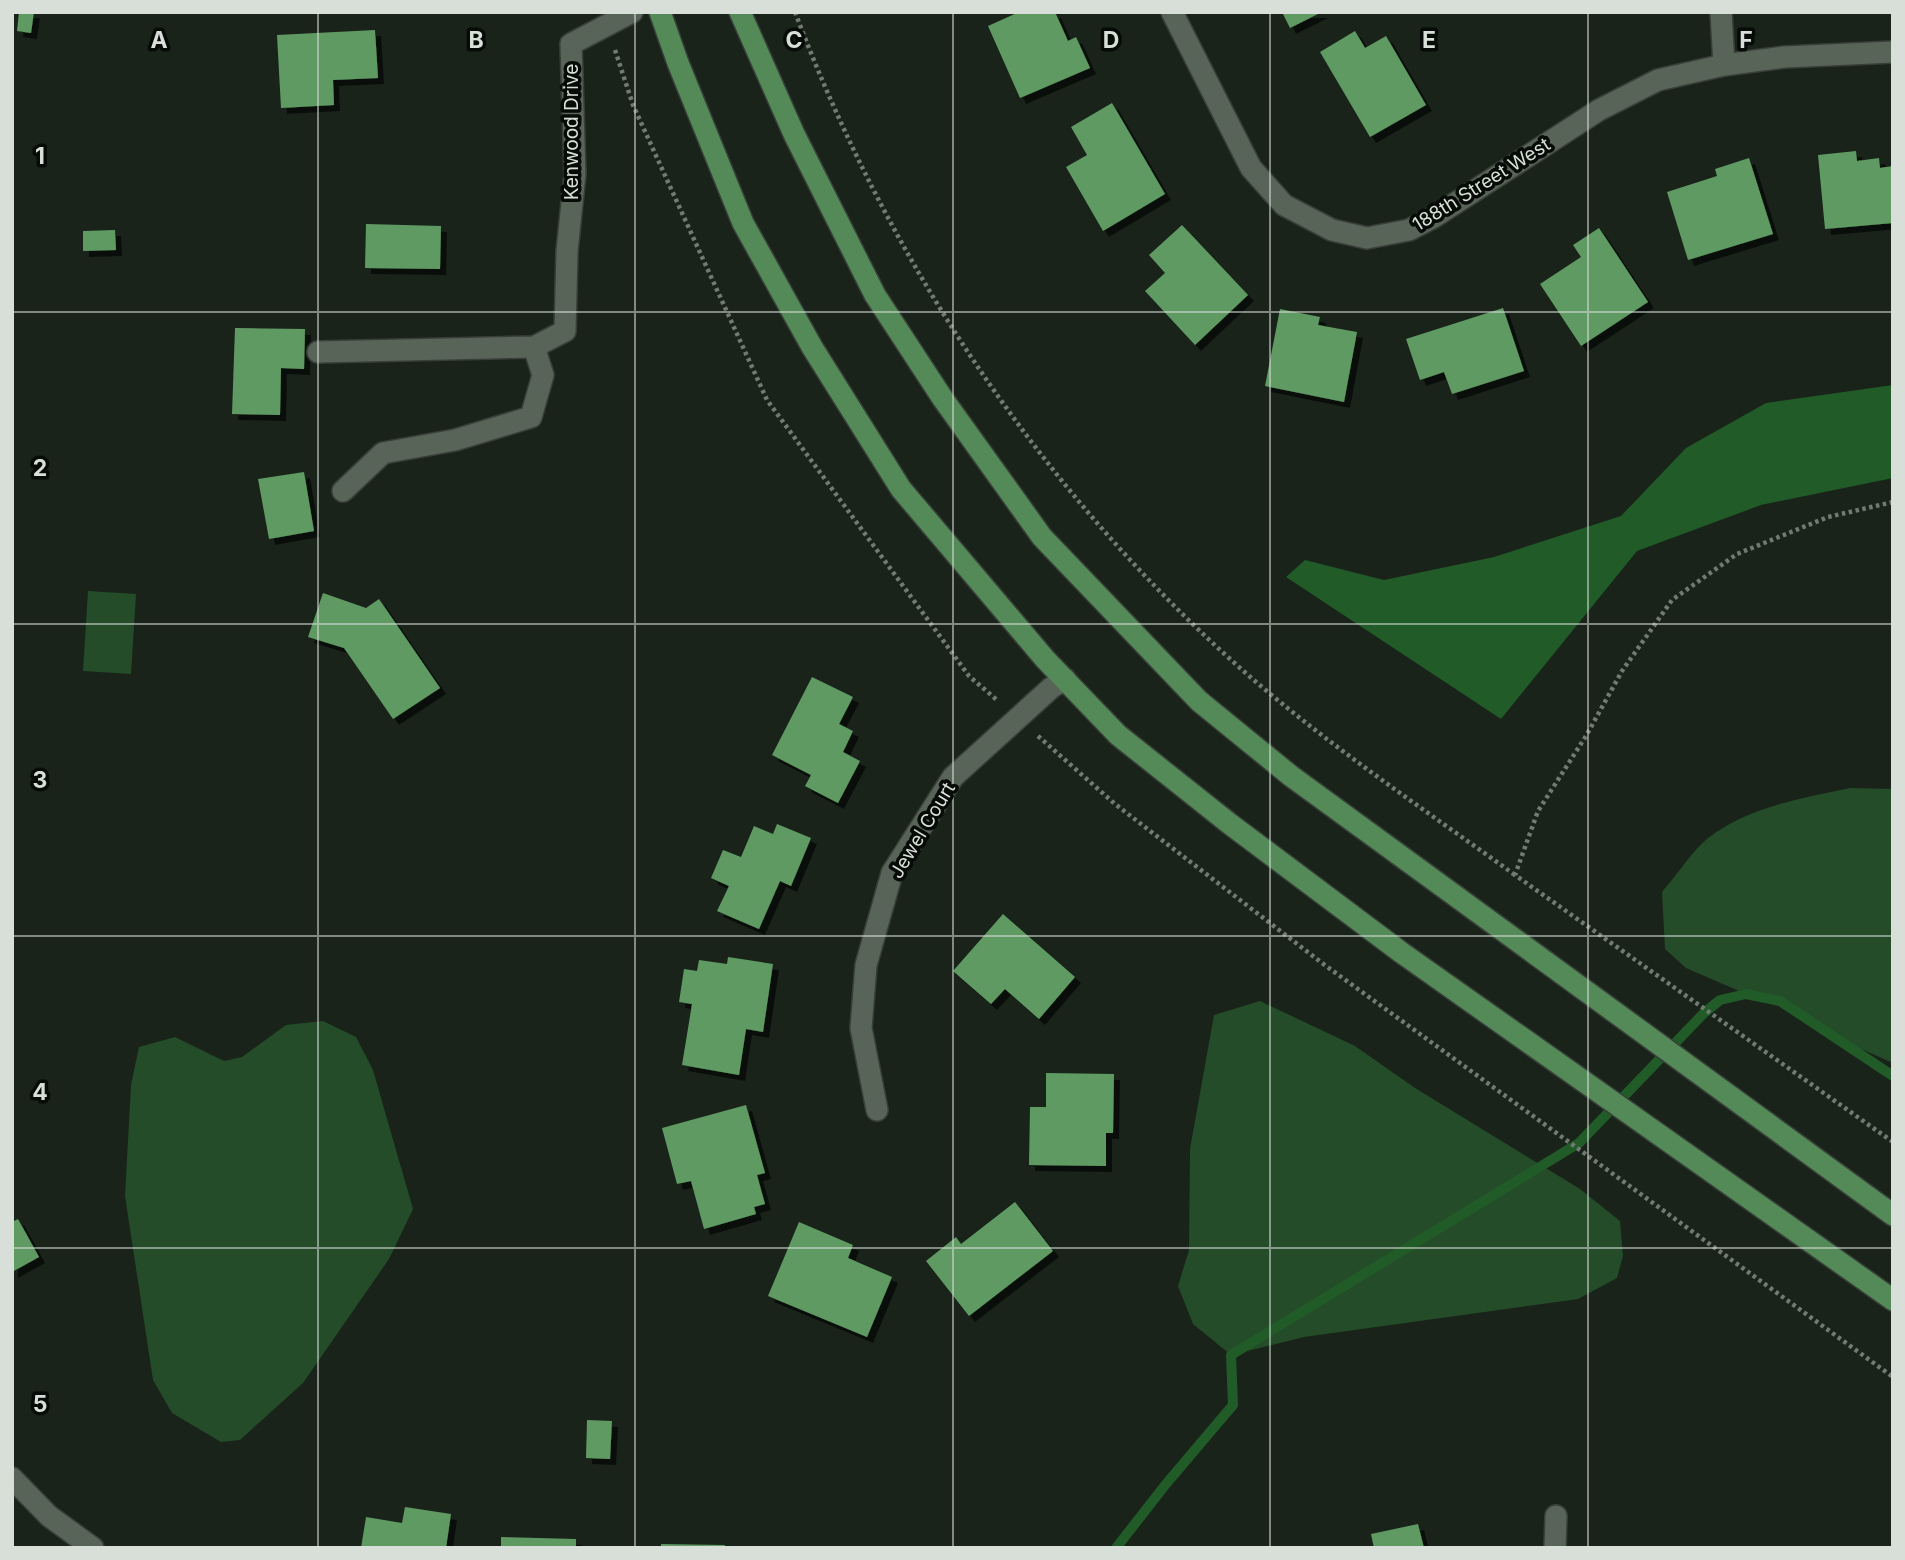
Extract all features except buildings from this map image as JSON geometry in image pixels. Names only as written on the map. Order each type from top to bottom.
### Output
[{"type":"main road","points":[[660,12],[743,223],[812,347],[901,489],[1065,679],[1118,735],[1402,953],[1893,1300]]},
{"type":"main road","points":[[740,12],[794,134],[876,296],[928,376],[1042,537],[1199,701],[1291,776],[1893,1215]]},
{"type":"street","name":"Kenwood Drive","points":[[534,347],[565,331],[567,251],[575,174],[571,44],[632,12]]},
{"type":"street","name":"188th Street West","points":[[1172,12],[1251,168],[1284,205],[1332,230],[1367,237],[1409,230],[1434,217],[1599,110],[1658,80],[1724,65],[1785,57],[1893,52]]},
{"type":"street","points":[[1721,12],[1724,65]]},
{"type":"street","points":[[318,352],[534,347],[543,375],[531,417],[455,440],[383,453],[344,491]]},
{"type":"street","name":"Jewel Court","points":[[877,1110],[861,1028],[866,965],[892,873],[953,777],[1065,679]]},
{"type":"street","points":[[12,1478],[49,1516],[93,1548]]},
{"type":"street","points":[[1555,1548],[1556,1516]]},
{"type":"path","points":[[795,12],[867,178],[928,290],[972,358],[1069,491],[1116,545],[1248,674],[1328,741],[1893,1142]]},
{"type":"path","points":[[1515,875],[1538,811],[1586,736],[1622,671],[1672,600],[1737,554],[1828,517],[1893,502]]},
{"type":"shaded area","points":[[1893,385],[1893,478],[1761,505],[1637,551],[1501,719],[1286,577],[1305,560],[1384,580],[1494,557],[1621,516],[1686,448],[1766,403]]},
{"type":"shaded area","points":[[88,591],[136,594],[131,674],[83,671]]},
{"type":"shaded area","points":[[1850,788],[1893,789],[1893,1063],[1827,1034],[1780,1001],[1746,994],[1686,968],[1665,949],[1662,892],[1708,838],[1758,811]]},
{"type":"shaded area","points":[[1260,1001],[1355,1046],[1415,1088],[1580,1189],[1620,1221],[1623,1256],[1617,1278],[1578,1299],[1304,1337],[1231,1355],[1193,1324],[1178,1286],[1189,1250],[1190,1149],[1214,1015]]},
{"type":"shaded area","points":[[323,1021],[356,1037],[373,1070],[413,1209],[389,1259],[303,1383],[240,1440],[221,1442],[172,1413],[153,1380],[125,1196],[131,1085],[139,1047],[175,1037],[224,1061],[242,1057],[286,1025]]},
{"type":"waterway","points":[[1116,1548],[1233,1405],[1231,1355],[1579,1143],[1704,1013],[1720,1000],[1746,994],[1780,1001],[1893,1076]]}]
